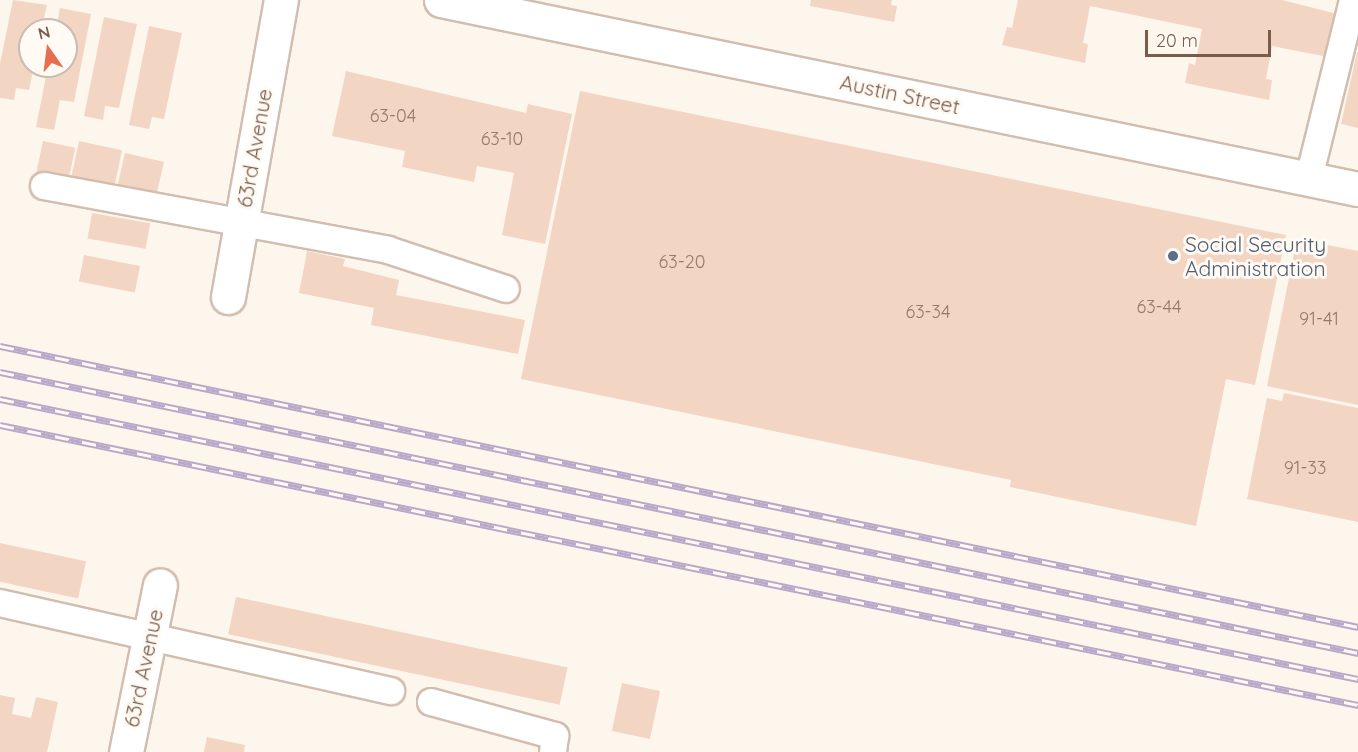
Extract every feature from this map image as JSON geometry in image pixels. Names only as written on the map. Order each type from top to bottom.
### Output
[{"type":"street","name":"63rd Avenue","points":[[228,297],[281,0]]},
{"type":"street","name":"Austin Street","points":[[441,0],[1358,189]]},
{"type":"street","name":"63rd Avenue","points":[[126,752],[160,585]]},
{"type":"lane","points":[[1309,178],[1353,0]]},
{"type":"lane","points":[[44,186],[388,250],[506,289]]},
{"type":"lane","points":[[0,603],[392,691]]},
{"type":"lane","points":[[431,702],[555,736],[553,752]]},
{"type":"building","points":[[13,0],[47,5],[44,18],[18,18],[18,78],[32,78],[29,90],[16,88],[14,100],[0,98],[0,64]]},
{"type":"building","points":[[811,0],[892,0],[891,5],[897,6],[894,22],[810,6]]},
{"type":"building","points":[[1018,0],[1282,0],[1341,15],[1333,58],[1272,46],[1266,79],[1272,80],[1269,100],[1185,83],[1189,63],[1195,65],[1202,29],[1090,6],[1083,43],[1088,44],[1085,63],[1002,45],[1007,27],[1012,28]]},
{"type":"building","points":[[60,8],[91,14],[74,102],[60,100],[54,130],[36,127],[46,78],[78,78],[78,18],[58,18]]},
{"type":"building","points":[[104,17],[137,24],[119,108],[105,106],[103,120],[84,116]]},
{"type":"building","points":[[149,26],[182,33],[164,119],[152,117],[149,129],[129,125]]},
{"type":"building","points":[[1358,52],[1358,128],[1341,124]]},
{"type":"building","points":[[346,71],[526,113],[528,104],[572,114],[545,244],[502,235],[514,173],[477,166],[474,182],[402,167],[405,151],[332,136]]},
{"type":"building","points":[[580,91],[1286,235],[1255,385],[1226,379],[1196,526],[1010,487],[1011,480],[521,379]]},
{"type":"building","points":[[43,141],[75,148],[68,181],[36,174]]},
{"type":"building","points":[[79,141],[122,150],[114,190],[70,181]]},
{"type":"building","points":[[125,153],[164,162],[156,198],[117,189]]},
{"type":"building","points":[[92,213],[150,223],[146,249],[87,239]]},
{"type":"building","points":[[1297,239],[1358,251],[1358,405],[1267,386]]},
{"type":"building","points":[[307,251],[345,259],[343,266],[399,280],[396,295],[525,320],[518,354],[371,325],[374,308],[299,293]]},
{"type":"building","points":[[84,255],[140,266],[135,292],[79,282]]},
{"type":"building","points":[[1284,393],[1358,408],[1358,522],[1247,499],[1267,398],[1282,401]]},
{"type":"building","points":[[0,543],[86,561],[78,598],[0,582]]},
{"type":"building","points":[[236,597],[568,667],[560,705],[228,634]]},
{"type":"building","points":[[622,683],[660,691],[650,739],[612,731]]},
{"type":"building","points":[[0,695],[15,698],[12,714],[31,718],[36,697],[58,702],[47,752],[0,752]]},
{"type":"building","points":[[207,737],[245,745],[244,752],[204,752]]},
{"type":"railway","points":[[0,346],[1358,627]]},
{"type":"railway","points":[[0,372],[1358,653]]},
{"type":"railway","points":[[0,399],[1358,679]]},
{"type":"railway","points":[[0,425],[1358,705]]},
{"type":"place","name":"Social Security Administration","points":[[1173,256]]}]
